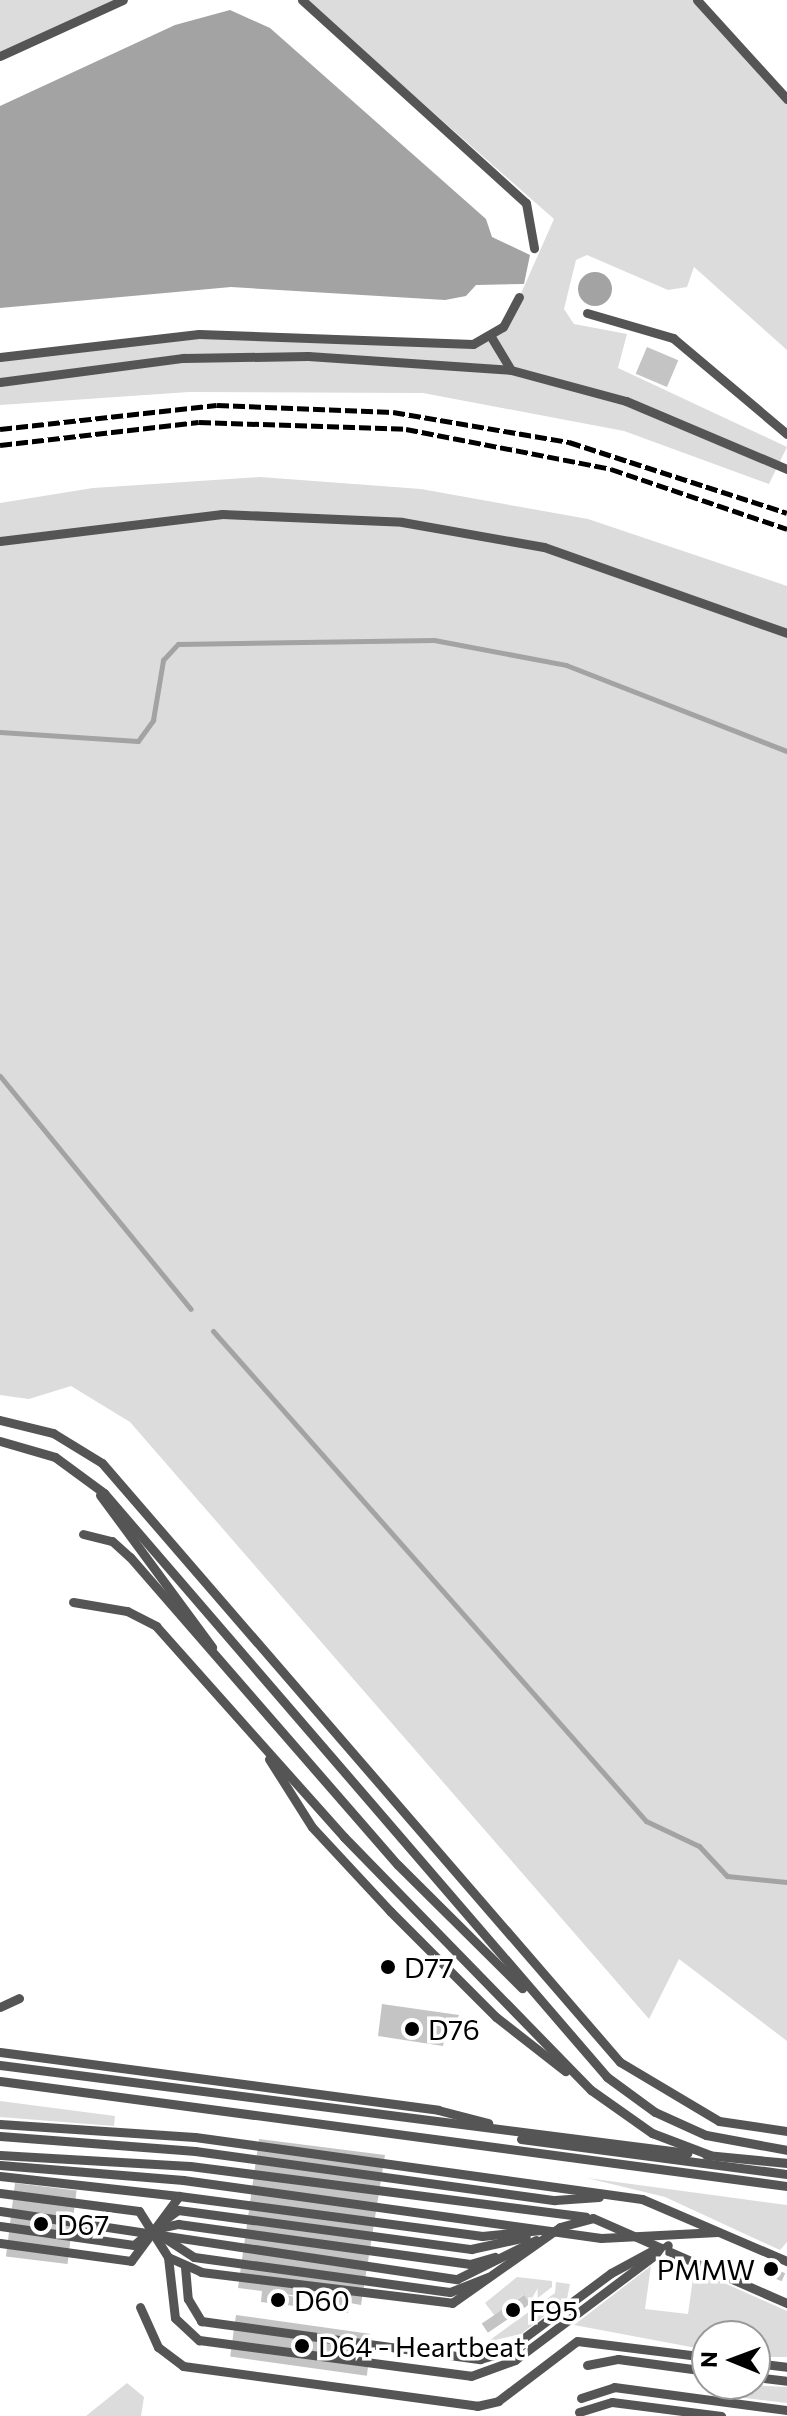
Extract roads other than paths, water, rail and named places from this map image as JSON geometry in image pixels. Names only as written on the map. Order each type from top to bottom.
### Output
[{"type":"lane","points":[[0,56],[123,0]]},
{"type":"lane","points":[[302,0],[526,203],[534,248]]},
{"type":"lane","points":[[697,0],[787,99]]},
{"type":"lane","points":[[0,357],[199,334],[445,344],[491,337],[519,297]]},
{"type":"lane","points":[[587,313],[673,338],[787,434]]},
{"type":"lane","points":[[491,337],[511,370]]},
{"type":"lane","points":[[0,382],[183,358],[308,356],[511,370],[626,401],[787,469]]},
{"type":"lane","points":[[0,541],[222,514],[402,522],[544,547],[787,633]]},
{"type":"lane","points":[[0,1420],[53,1433],[102,1463],[620,2062],[719,2121],[787,2131]]},
{"type":"lane","points":[[0,1441],[55,1457],[95,1485],[607,2077],[655,2112],[729,2142],[787,2150]]},
{"type":"lane","points":[[95,1485],[221,1664]]},
{"type":"lane","points":[[83,1534],[112,1541],[130,1557],[398,1865],[559,2024]]},
{"type":"lane","points":[[73,1602],[127,1611],[156,1626],[264,1749],[591,2090]]},
{"type":"lane","points":[[264,1749],[312,1827],[390,1911],[496,2017],[652,2133],[710,2155]]},
{"type":"lane","points":[[0,2007],[19,1998]]},
{"type":"lane","points":[[0,2052],[438,2110],[526,2133]]},
{"type":"lane","points":[[0,2065],[787,2174]]},
{"type":"lane","points":[[0,2081],[787,2186]]},
{"type":"lane","points":[[134,2083],[787,2163]]},
{"type":"lane","points":[[0,2124],[195,2137],[618,2196],[722,2232],[787,2261]]},
{"type":"lane","points":[[0,2136],[195,2151],[555,2200],[618,2196]]},
{"type":"lane","points":[[0,2148],[183,2166],[593,2218]]},
{"type":"lane","points":[[0,2155],[183,2166]]},
{"type":"lane","points":[[0,2165],[560,2227],[601,2238],[651,2238],[722,2232]]},
{"type":"lane","points":[[0,2176],[482,2236],[560,2227]]},
{"type":"lane","points":[[0,2193],[139,2211],[168,2257],[175,2318],[199,2340],[471,2376],[515,2360],[668,2245]]},
{"type":"lane","points":[[0,2243],[131,2261],[179,2196]]},
{"type":"lane","points":[[555,2200],[593,2218],[668,2245],[787,2303]]},
{"type":"lane","points":[[0,2226],[134,2245],[178,2210],[483,2249],[593,2218]]},
{"type":"lane","points":[[0,2211],[152,2229],[457,2279],[560,2227]]},
{"type":"lane","points":[[152,2229],[178,2224],[470,2264],[560,2227]]},
{"type":"lane","points":[[152,2229],[194,2257],[450,2292],[472,2288],[560,2227]]},
{"type":"lane","points":[[168,2257],[185,2267],[452,2303],[560,2227]]},
{"type":"lane","points":[[185,2267],[188,2299],[201,2321],[490,2358],[611,2273],[668,2245]]},
{"type":"lane","points":[[140,2307],[158,2347],[183,2366],[477,2406],[498,2401],[577,2341],[691,2355]]},
{"type":"lane","points":[[587,2365],[618,2359],[691,2369]]},
{"type":"lane","points":[[581,2398],[614,2387],[787,2410]]},
{"type":"lane","points":[[579,2412],[612,2402],[721,2416]]},
{"type":"waterway","points":[[0,732],[138,741],[153,720],[163,660],[178,644],[434,640],[566,665],[787,751]]},
{"type":"waterway","points":[[0,1076],[191,1309]]},
{"type":"waterway","points":[[213,1331],[646,1821],[699,1846],[727,1876],[787,1882]]},
{"type":"railway","points":[[0,429],[217,405],[393,412],[569,442],[787,513]]},
{"type":"railway","points":[[0,445],[199,422],[406,429],[611,469],[787,529]]},
{"type":"place","name":"D77","points":[[388,1967]]},
{"type":"place","name":"D76","points":[[412,2029]]},
{"type":"place","name":"D67","points":[[41,2224]]},
{"type":"place","name":"PMMW","points":[[771,2269]]},
{"type":"place","name":"D60","points":[[278,2300]]},
{"type":"place","name":"F95","points":[[513,2310]]},
{"type":"place","name":"D64 - Heartbeat","points":[[302,2346]]}]
